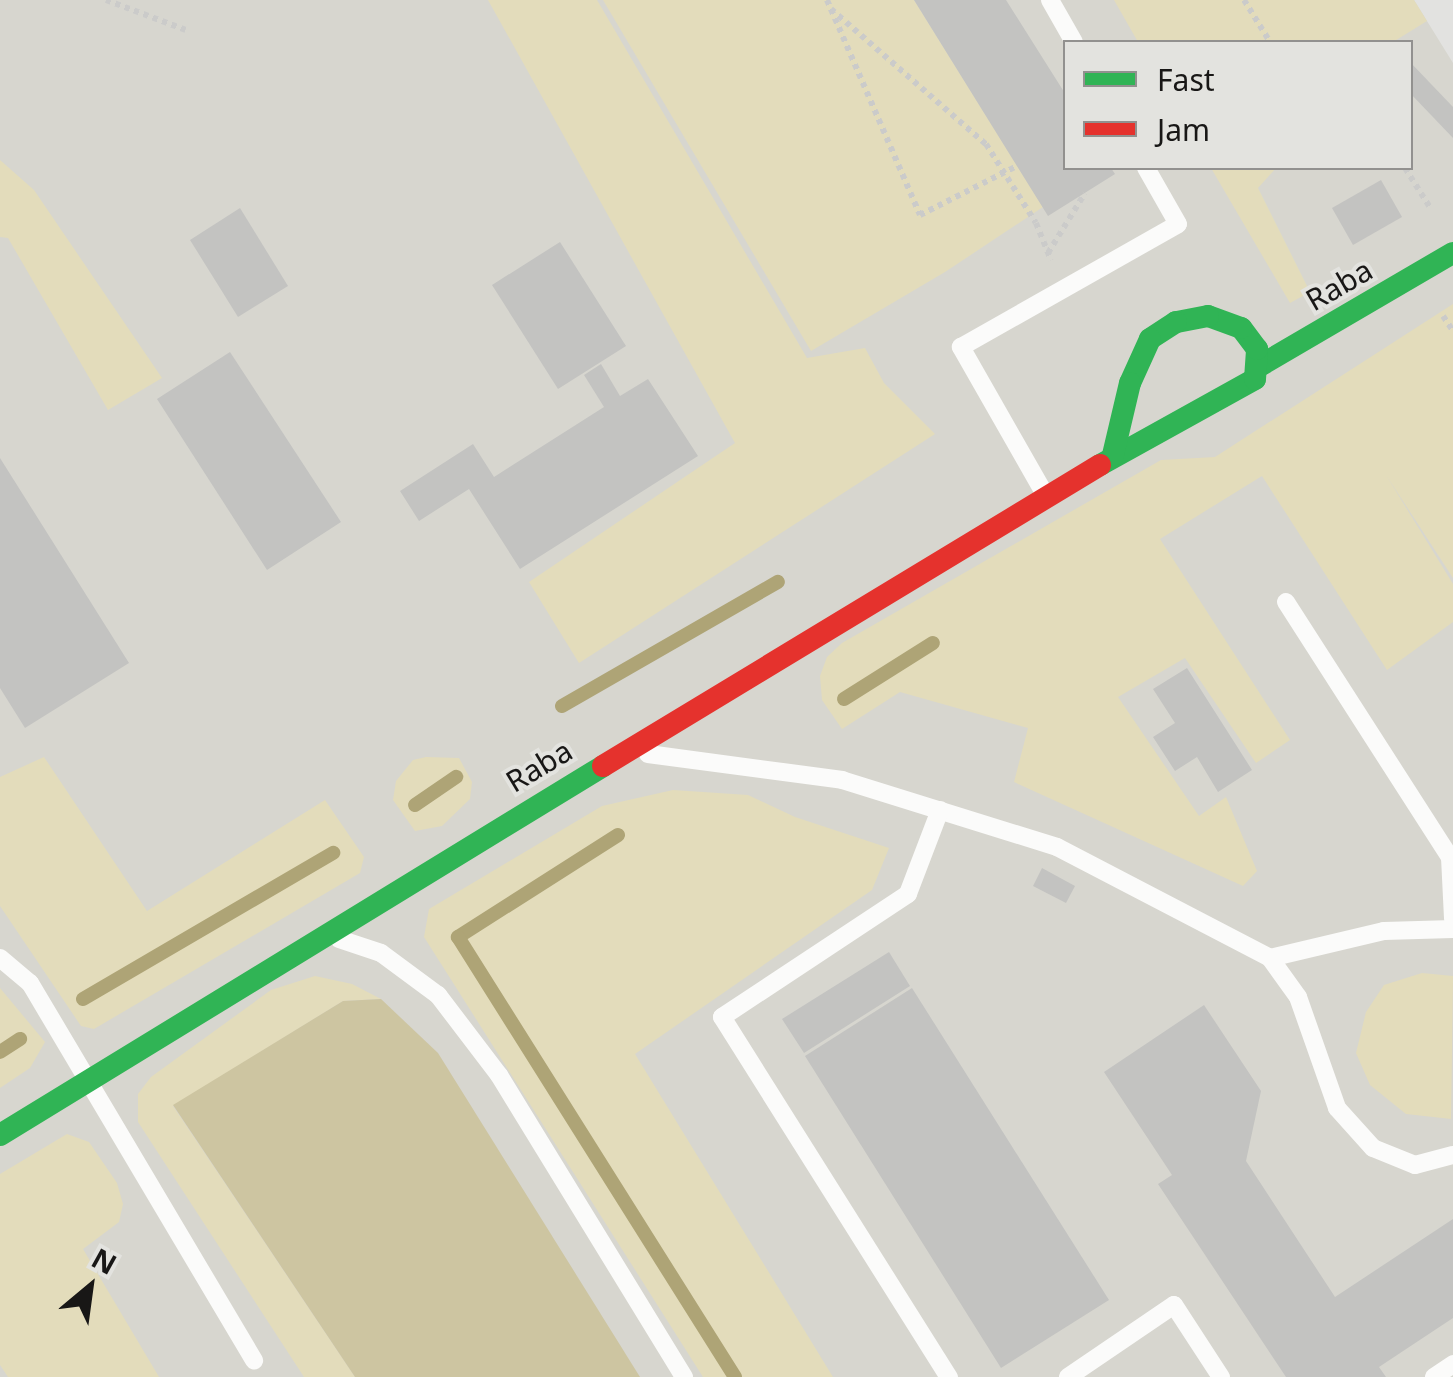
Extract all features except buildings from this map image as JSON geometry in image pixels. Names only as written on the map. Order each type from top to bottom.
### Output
[{"type":"street","name":"Raba","points":[[0,1135],[623,750],[1113,455],[1255,379],[1256,368],[1453,254]]},
{"type":"street","points":[[1113,455],[1140,356],[1150,339],[1176,322],[1208,316],[1241,328],[1257,349],[1256,368]]},
{"type":"lane","points":[[1050,0],[1073,40]]},
{"type":"lane","points":[[1045,496],[961,348],[1178,224],[1147,170]]},
{"type":"lane","points":[[1286,602],[1450,858],[1453,919]]},
{"type":"lane","points":[[623,750],[842,780],[1058,847],[1270,958],[1298,997],[1337,1108],[1374,1148],[1415,1165],[1453,1155]]},
{"type":"lane","points":[[940,810],[908,894],[722,1017],[949,1377]]},
{"type":"lane","points":[[1270,958],[1384,931],[1453,929]]},
{"type":"lane","points":[[324,934],[381,953],[438,995],[499,1076],[684,1377]]},
{"type":"lane","points":[[0,958],[30,983],[254,1361]]},
{"type":"lane","points":[[1068,1377],[1174,1305],[1222,1377]]},
{"type":"lane","points":[[1434,1377],[1453,1364]]},
{"type":"path","points":[[106,0],[186,30]]},
{"type":"path","points":[[827,0],[920,214],[1017,166]]},
{"type":"path","points":[[1244,0],[1269,40]]},
{"type":"path","points":[[831,9],[986,144],[1036,223],[1063,290]]},
{"type":"path","points":[[1048,253],[1085,193]]},
{"type":"shaded area","points":[[0,0],[1414,0],[1453,63],[1453,1377],[0,1377]]},
{"type":"shaded area","points":[[488,0],[597,0],[807,358],[865,348],[884,383],[935,434],[579,663],[529,582],[735,443]]},
{"type":"shaded area","points":[[603,0],[914,0],[1043,207],[945,272],[811,351]]},
{"type":"shaded area","points":[[1114,0],[1414,0],[1427,21],[1396,40],[1137,40]]},
{"type":"shaded area","points":[[0,160],[34,190],[162,378],[108,410],[8,238],[0,237]]},
{"type":"shaded area","points":[[1212,170],[1274,170],[1258,188],[1310,292],[1290,303]]},
{"type":"shaded area","points":[[1453,304],[1453,578],[1386,475],[1453,584],[1453,622],[1387,670],[1262,476],[1160,539],[1290,740],[1256,763],[1185,658],[1118,697],[1199,816],[1226,797],[1257,871],[1243,886],[1014,782],[1028,728],[900,692],[842,729],[822,700],[820,676],[827,657],[842,643],[1161,460],[1215,457]]},
{"type":"shaded area","points":[[44,757],[147,911],[325,800],[364,857],[360,873],[94,1029],[81,1026],[0,906],[0,777]]},
{"type":"shaded area","points":[[459,758],[472,782],[470,799],[442,826],[415,831],[393,800],[396,781],[413,760]]},
{"type":"shaded area","points":[[673,790],[748,795],[795,817],[889,848],[872,890],[635,1054],[833,1377],[703,1377],[424,937],[429,909],[602,806]]},
{"type":"shaded area","points":[[1422,973],[1453,976],[1451,1119],[1406,1114],[1370,1085],[1356,1053],[1366,1012],[1384,985]]},
{"type":"shaded area","points":[[315,976],[352,984],[381,999],[343,1001],[173,1106],[355,1377],[304,1377],[138,1122],[138,1094],[151,1077],[271,990]]},
{"type":"shaded area","points":[[0,988],[45,1042],[30,1068],[0,1088]]},
{"type":"shaded area","points":[[381,999],[438,1053],[640,1377],[355,1377],[173,1105],[343,1001]]},
{"type":"shaded area","points":[[67,1134],[89,1142],[117,1183],[123,1204],[119,1222],[83,1249],[159,1377],[8,1377],[0,1365],[0,1174]]},
{"type":"waterway","points":[[562,706],[778,582]]},
{"type":"waterway","points":[[844,699],[933,643]]},
{"type":"waterway","points":[[415,805],[456,777]]},
{"type":"waterway","points":[[618,835],[458,937],[735,1377]]},
{"type":"waterway","points":[[83,999],[333,853]]},
{"type":"waterway","points":[[0,1052],[20,1039]]},
{"type":"traffic: fast","points":[[1256,368],[1453,253]]},
{"type":"traffic: fast","points":[[1100,465],[1255,379],[1257,349],[1241,328],[1208,316],[1176,322],[1150,339],[1130,383],[1113,455]]},
{"type":"traffic: fast","points":[[0,1135],[603,766]]},
{"type":"traffic: jam","points":[[603,766],[1100,465]]}]
